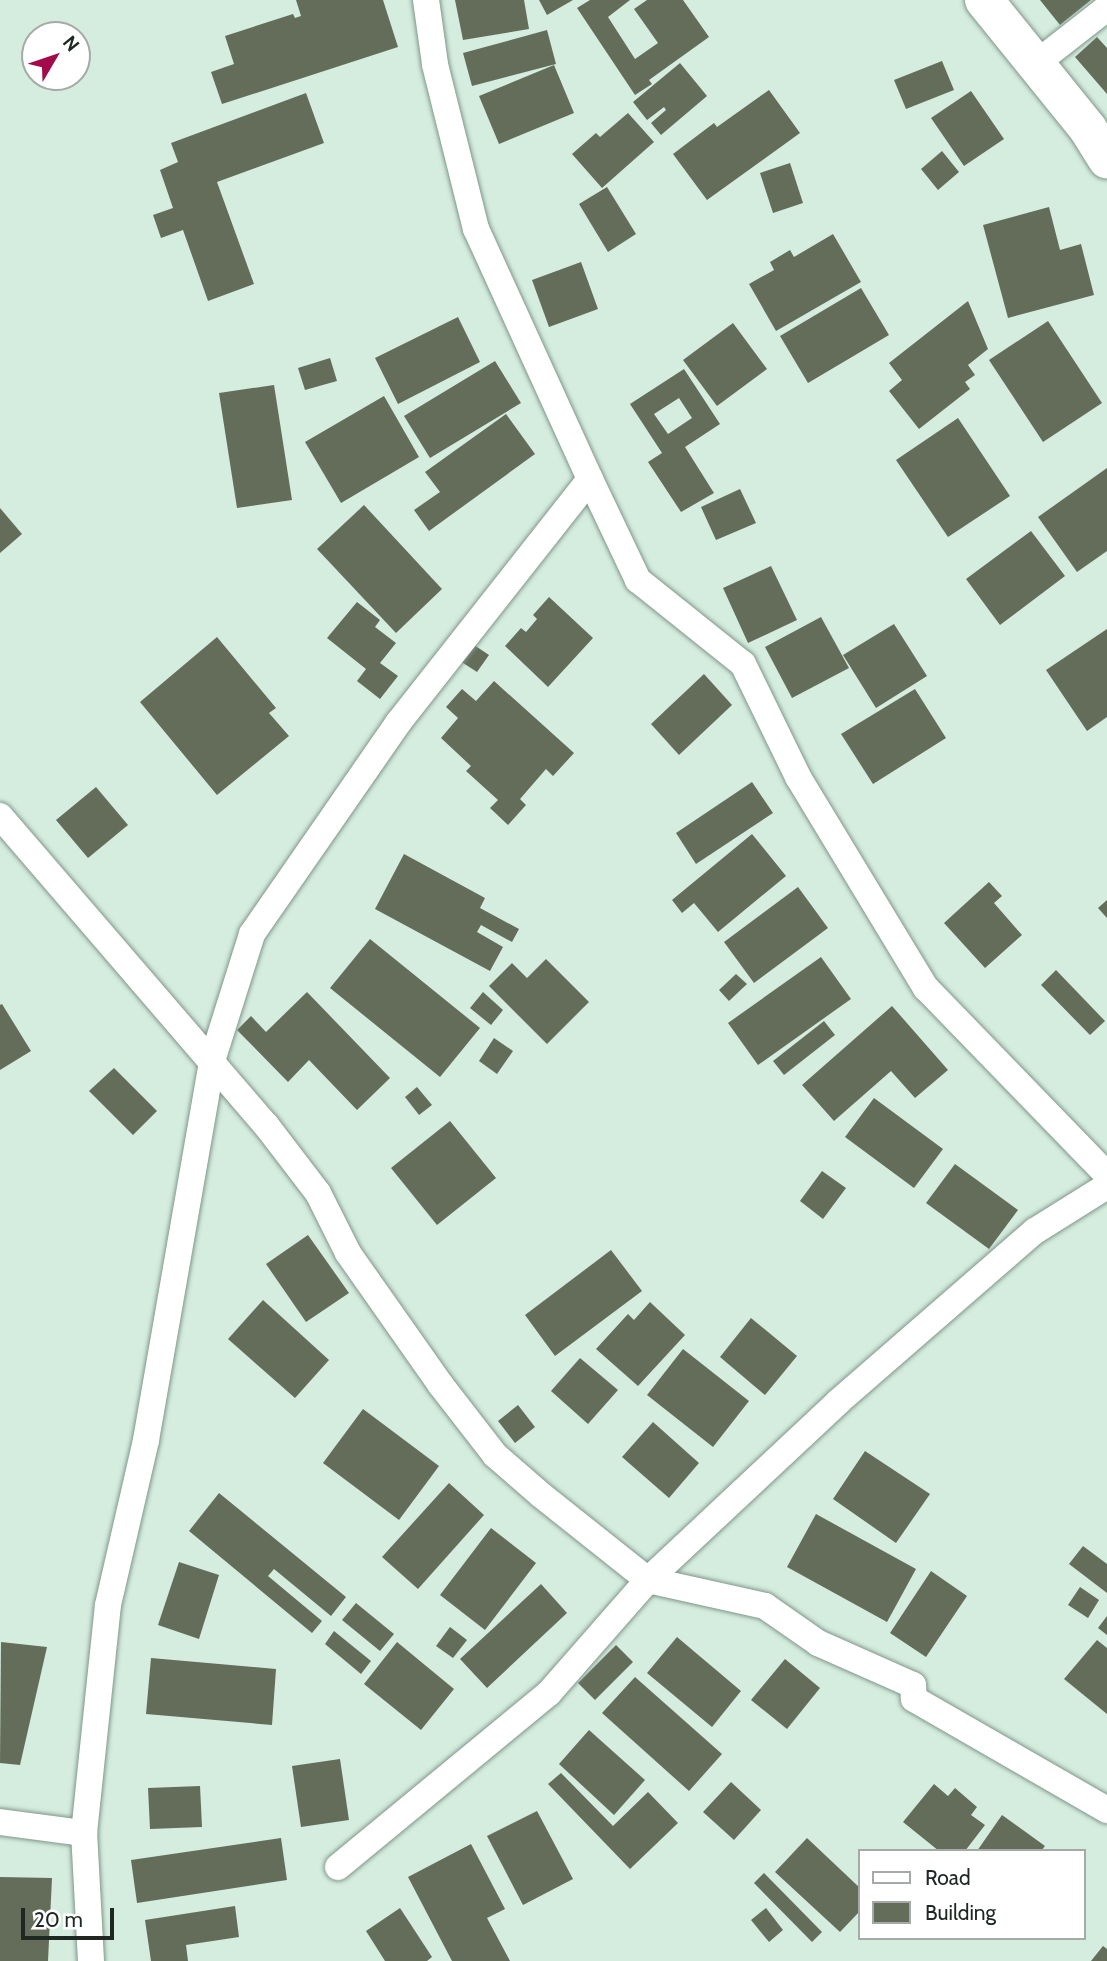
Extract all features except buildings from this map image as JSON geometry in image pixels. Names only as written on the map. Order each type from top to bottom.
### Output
[{"type":"main road","points":[[984,0],[1088,129],[1107,159]]},
{"type":"street","points":[[426,0],[435,64],[476,229],[638,580],[743,664],[798,777],[926,988],[1107,1175]]},
{"type":"street","points":[[1034,65],[1107,8]]},
{"type":"street","points":[[91,1961],[84,1833],[107,1605],[146,1440],[212,1061],[252,934],[398,723],[590,479]]},
{"type":"street","points":[[0,816],[212,1061],[318,1193],[348,1253],[440,1384],[495,1455],[648,1580],[765,1606],[818,1643],[913,1685],[914,1699],[1107,1810]]},
{"type":"street","points":[[338,1867],[549,1693],[648,1580],[838,1402],[1035,1231],[1107,1186]]},
{"type":"street","points":[[0,1822],[84,1833]]}]
